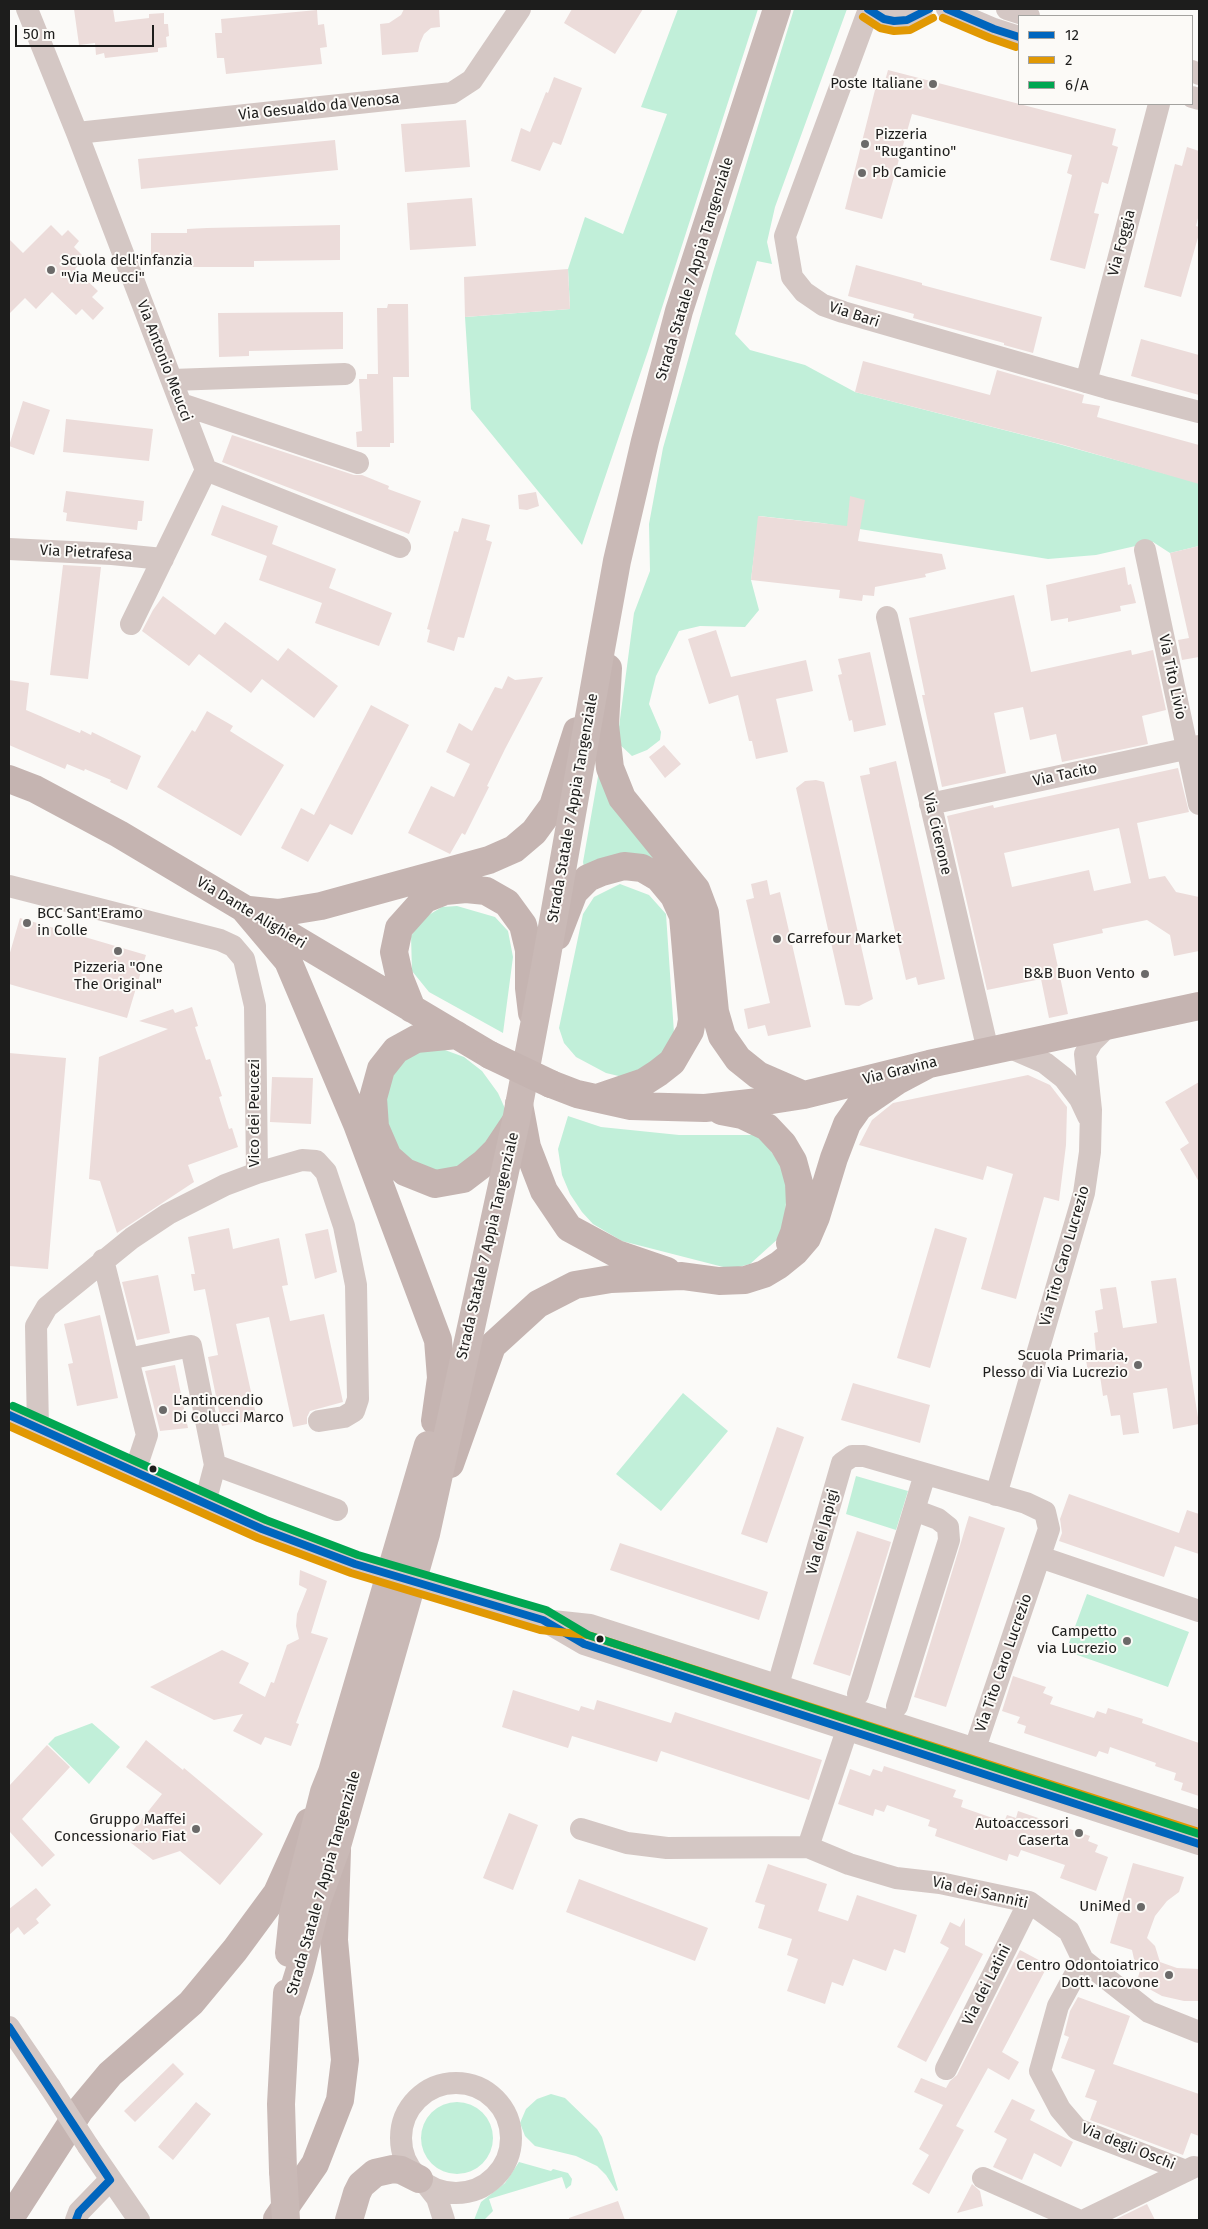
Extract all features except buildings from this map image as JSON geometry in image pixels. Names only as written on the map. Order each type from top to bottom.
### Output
[{"type":"highway","name":"Strada Statale 7 Appia Tangenziale","points":[[287,2011],[317,1901],[337,1846],[426,1534],[517,1112],[546,967],[600,648],[617,561],[679,311],[777,9]]},
{"type":"highway","name":"Strada Statale 7 Appia Tangenziale","points":[[287,2011],[287,1968],[294,1915],[324,1792],[332,1772],[434,1421],[460,1371]]},
{"type":"highway","points":[[286,2220],[281,2104],[287,2011]]},
{"type":"highway","points":[[349,2220],[361,2185],[375,2173],[393,2169],[401,2170],[422,2181]]},
{"type":"main road","points":[[617,561],[605,695],[605,724],[610,768],[622,798],[696,889],[705,913],[715,1012],[722,1036],[738,1059],[758,1075],[804,1095]]},
{"type":"main road","points":[[245,910],[278,913],[321,906],[489,860],[514,849],[534,832],[553,806],[600,648]]},
{"type":"main road","name":"Via Dante Alighieri","points":[[9,779],[35,789],[119,834],[490,1055],[551,1084]]},
{"type":"main road","points":[[546,967],[574,892],[588,878],[624,866],[642,868],[659,878],[674,896],[683,916],[692,1010],[690,1032],[672,1062],[658,1073],[644,1082],[597,1098]]},
{"type":"main road","points":[[412,1009],[400,979],[394,952],[399,928],[425,899],[445,891],[466,889],[486,891],[507,904],[523,925],[529,950],[529,988],[533,1026]]},
{"type":"main road","points":[[245,910],[288,961],[356,1124],[438,1340],[440,1378],[434,1421]]},
{"type":"main road","name":"Via Gravina","points":[[551,1084],[631,1106],[705,1108],[804,1095],[929,1064],[1199,1006]]},
{"type":"main road","points":[[457,1035],[416,1039],[396,1050],[381,1069],[373,1098],[374,1117],[375,1126],[388,1157],[405,1172],[435,1184],[462,1178],[484,1163],[496,1151],[517,1112]]},
{"type":"main road","points":[[426,1534],[492,1346],[538,1304],[575,1285],[611,1279],[682,1276],[719,1281],[745,1280],[764,1274],[779,1265],[795,1252],[807,1238],[816,1217],[834,1158],[847,1124],[859,1107],[897,1081],[929,1064]]},
{"type":"main road","points":[[705,1108],[742,1115],[767,1127],[783,1144],[793,1162],[799,1183],[800,1206],[794,1234],[779,1265]]},
{"type":"main road","points":[[517,1112],[544,1191],[568,1228],[617,1254],[682,1276]]},
{"type":"main road","points":[[9,2220],[80,2110],[104,2081],[191,2003],[235,1950],[277,1892],[324,1792]]},
{"type":"main road","points":[[276,2220],[316,2164],[340,2100],[345,2060],[334,1940],[337,1846]]},
{"type":"street","name":"Via Antonio Meucci","points":[[26,9],[77,133],[206,470]]},
{"type":"street","name":"Via Gesualdo da Venosa","points":[[77,133],[452,92],[472,80],[520,9]]},
{"type":"street","points":[[869,9],[884,19],[894,21],[907,20],[923,10]]},
{"type":"street","name":"Via Bari","points":[[869,9],[785,236],[792,277],[810,296],[823,305],[843,312],[1086,382],[1199,412]]},
{"type":"street","points":[[948,9],[994,29],[1018,37]]},
{"type":"street","points":[[1007,9],[1026,15]]},
{"type":"street","name":"Via Foggia","points":[[1086,382],[1159,105]]},
{"type":"street","points":[[172,380],[346,374]]},
{"type":"street","points":[[181,404],[358,463]]},
{"type":"street","points":[[131,624],[206,470],[400,547]]},
{"type":"street","name":"Via Pietrafesa","points":[[9,549],[112,554],[162,559]]},
{"type":"street","name":"Via Tito Livio","points":[[1145,550],[1193,747],[1199,804]]},
{"type":"street","name":"Via Cicerone","points":[[887,617],[930,804],[998,1049]]},
{"type":"street","name":"Via Tacito","points":[[930,804],[1193,747]]},
{"type":"street","name":"Vico dei Peucezi","points":[[9,886],[220,940],[233,946],[244,959],[255,1006],[258,1173],[225,1185],[168,1214],[103,1260],[47,1307],[36,1326],[38,1429]]},
{"type":"street","name":"Via Tito Caro Lucrezio","points":[[972,1759],[1049,1529],[1045,1512],[1026,1503],[996,1495],[1084,1193],[1090,1152],[1091,1110],[1085,1054],[1092,1042],[1109,1025]]},
{"type":"street","points":[[998,1049],[1045,1063],[1064,1078],[1080,1099],[1090,1121]]},
{"type":"street","points":[[258,1173],[302,1160],[316,1161],[326,1172],[344,1226],[356,1284],[358,1399],[354,1411],[344,1417],[320,1421]]},
{"type":"street","points":[[103,1260],[147,1435],[135,1471]]},
{"type":"street","points":[[128,1359],[191,1346],[215,1465],[205,1503]]},
{"type":"street","points":[[9,1415],[262,1529],[355,1564],[543,1620],[590,1625],[785,1695],[972,1759],[1185,1824],[1199,1844]]},
{"type":"street","name":"Via dei Japigi","points":[[785,1695],[842,1462],[852,1456],[864,1456],[996,1495]]},
{"type":"street","points":[[215,1465],[337,1510]]},
{"type":"street","points":[[858,1694],[925,1474]]},
{"type":"street","points":[[896,1706],[949,1540],[948,1527],[938,1519],[914,1510]]},
{"type":"street","points":[[1040,1557],[1199,1611]]},
{"type":"street","points":[[785,1695],[847,1730],[972,1759]]},
{"type":"street","points":[[808,1847],[847,1730]]},
{"type":"street","name":"Via dei Sanniti","points":[[581,1829],[627,1843],[667,1848],[808,1847],[849,1864],[896,1878],[940,1883],[1029,1902],[1070,1931],[1083,1960],[1149,2012],[1199,2032]]},
{"type":"street","name":"Via dei Latini","points":[[946,2069],[1029,1902]]},
{"type":"street","name":"Via degli Oschi","points":[[1083,1960],[1058,2006],[1040,2071],[1060,2109],[1077,2129],[1192,2168]]},
{"type":"street","points":[[9,2027],[110,2180],[139,2220]]},
{"type":"street","points":[[422,2181],[449,2192],[470,2191],[486,2184],[500,2171],[511,2147],[512,2135],[504,2109],[493,2096],[479,2088],[463,2083],[447,2084],[431,2089],[418,2098],[408,2112],[402,2127],[402,2144],[406,2159],[422,2181],[437,2198],[444,2220]]},
{"type":"street","points":[[1086,2220],[1192,2168]]},
{"type":"street","points":[[982,2178],[1078,2220]]},
{"type":"street","points":[[76,2220],[79,2212],[110,2180]]},
{"type":"green space","points":[[678,9],[758,9],[648,351],[582,545],[471,409],[465,317],[570,309],[568,269],[585,217],[623,234],[667,114],[641,107]]},
{"type":"green space","points":[[794,9],[847,9],[775,207],[767,242],[772,264],[757,261],[735,334],[750,350],[805,365],[855,392],[1055,443],[1199,483],[1199,546],[1170,553],[1153,542],[1096,555],[1048,559],[822,523],[759,516],[751,580],[759,610],[745,627],[700,626],[679,631],[656,676],[649,704],[661,732],[660,740],[647,750],[632,756],[617,742],[634,613],[650,571],[649,524],[663,448],[713,272]]},
{"type":"green space","points":[[599,771],[673,871],[584,868],[583,862]]},
{"type":"green space","points":[[620,884],[649,895],[666,914],[674,1033],[663,1057],[627,1078],[606,1073],[576,1057],[564,1043],[559,1028],[583,914],[594,897]]},
{"type":"green space","points":[[457,906],[495,917],[508,931],[513,957],[503,1033],[429,992],[412,971],[411,936],[422,919],[442,907]]},
{"type":"green space","points":[[434,1046],[464,1057],[482,1071],[498,1093],[507,1113],[490,1146],[457,1175],[432,1174],[406,1161],[391,1143],[382,1082],[400,1057]]},
{"type":"green space","points":[[568,1116],[601,1127],[679,1135],[760,1135],[781,1166],[787,1189],[785,1216],[780,1237],[750,1264],[731,1269],[622,1241],[593,1224],[570,1194],[562,1175],[558,1149]]},
{"type":"green space","points":[[683,1393],[728,1431],[661,1511],[616,1474]]},
{"type":"green space","points":[[856,1476],[908,1491],[896,1530],[846,1514]]},
{"type":"green space","name":"Campetto via Lucrezio","points":[[1087,1594],[1189,1632],[1168,1687],[1066,1651]]},
{"type":"green space","points":[[92,1723],[120,1747],[89,1784],[48,1744],[55,1737]]},
{"type":"green space","points":[[551,2094],[565,2098],[597,2129],[602,2137],[618,2190],[616,2191],[606,2175],[597,2166],[576,2156],[535,2146],[525,2136],[520,2123],[526,2109],[537,2099]]},
{"type":"green space","points":[[457,2102],[477,2108],[487,2118],[493,2138],[487,2158],[477,2168],[457,2174],[437,2168],[427,2158],[421,2138],[427,2118],[437,2108]]},
{"type":"green space","points":[[519,2162],[551,2171],[553,2169],[568,2173],[572,2179],[571,2185],[566,2189],[562,2177],[489,2199],[493,2211],[484,2220],[474,2220],[481,2202],[505,2183]]},
{"type":"transit line","name":"12","points":[[868,9],[884,19],[894,21],[907,20],[929,9]]},
{"type":"transit line","name":"12","points":[[947,9],[994,29],[1018,37]]},
{"type":"transit line","name":"2","points":[[863,17],[880,28],[894,31],[910,30],[933,18]]},
{"type":"transit line","name":"2","points":[[943,18],[1016,47]]},
{"type":"transit line","name":"6/A","points":[[13,1406],[266,1520],[358,1555],[546,1610],[588,1635],[1199,1834]]},
{"type":"transit line","name":"12","points":[[9,1415],[262,1529],[355,1564],[543,1620],[584,1644],[1199,1844]]},
{"type":"transit line","name":"2","points":[[9,1426],[258,1538],[351,1573],[540,1630],[588,1635],[1196,1831]]},
{"type":"transit line","name":"12","points":[[9,2027],[110,2180]]},
{"type":"transit line","name":"12","points":[[76,2220],[79,2212],[110,2180]]},
{"type":"place","name":"Poste Italiane","points":[[933,84]]},
{"type":"place","name":"Pizzeria \"Rugantino\"","points":[[865,144]]},
{"type":"place","name":"Pb Camicie","points":[[862,173]]},
{"type":"place","name":"Scuola dell'infanzia \"Via Meucci\"","points":[[51,270]]},
{"type":"place","name":"BCC Sant'Eramo in Colle","points":[[27,923]]},
{"type":"place","name":"Carrefour Market","points":[[777,939]]},
{"type":"place","name":"Pizzeria \"One The Original\"","points":[[118,951]]},
{"type":"place","name":"B&B Buon Vento","points":[[1145,974]]},
{"type":"place","name":"Scuola Primaria, Plesso di Via Lucrezio","points":[[1138,1365]]},
{"type":"place","name":"L'antincendio Di Colucci Marco","points":[[163,1410]]},
{"type":"place","name":"Campetto via Lucrezio","points":[[1127,1641]]},
{"type":"place","name":"Gruppo Maffei Concessionario Fiat","points":[[196,1829]]},
{"type":"place","name":"Autoaccessori Caserta","points":[[1079,1833]]},
{"type":"place","name":"UniMed","points":[[1141,1907]]},
{"type":"place","name":"Centro Odontoiatrico Dott. Iacovone","points":[[1169,1975]]}]
